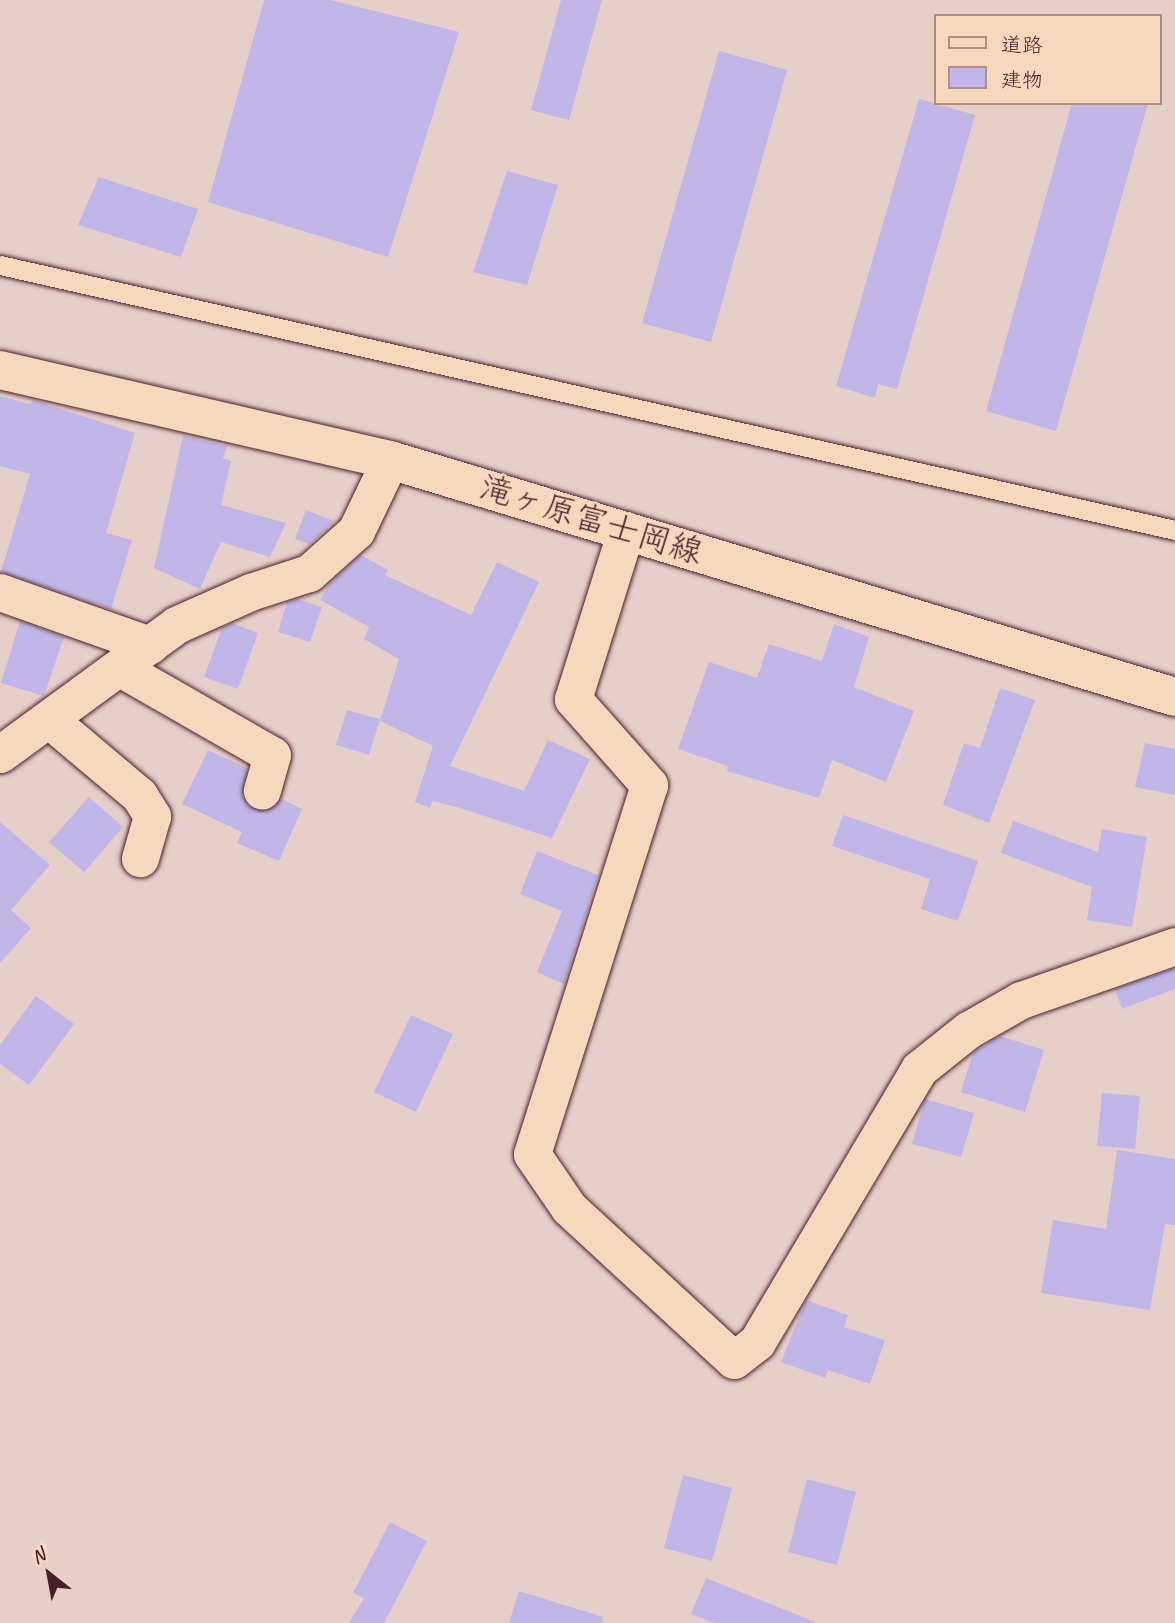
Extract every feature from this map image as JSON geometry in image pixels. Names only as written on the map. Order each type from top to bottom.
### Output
[{"type":"main road","name":"滝ヶ原富士岡線","points":[[0,370],[390,460],[1175,697]]},
{"type":"street","points":[[0,754],[51,721],[149,645],[213,608],[309,573],[356,531],[390,460]]},
{"type":"street","points":[[626,530],[573,699],[649,785],[533,1154],[569,1208],[734,1360],[757,1342],[919,1069],[968,1030],[1021,1000],[1175,946]]},
{"type":"street","points":[[0,592],[149,645]]},
{"type":"street","points":[[120,668],[272,755],[262,791]]},
{"type":"street","points":[[51,721],[139,795],[152,816],[139,858]]},
{"type":"lane","points":[[0,265],[1175,530]]},
{"type":"building","points":[[264,0],[330,0],[459,32],[388,257],[208,202]]},
{"type":"building","points":[[561,0],[602,0],[569,120],[531,110]]},
{"type":"building","points":[[719,51],[787,70],[711,342],[642,323]]},
{"type":"building","points":[[919,99],[975,115],[897,389],[878,384],[875,398],[836,386]]},
{"type":"building","points":[[1071,105],[1147,105],[1056,431],[986,411]]},
{"type":"building","points":[[507,171],[558,185],[527,285],[473,272]]},
{"type":"building","points":[[99,177],[198,209],[181,257],[78,225]]},
{"type":"building","points":[[0,396],[30,404],[33,400],[135,433],[106,533],[132,540],[111,609],[1,572],[30,474],[0,466]]},
{"type":"building","points":[[183,436],[227,446],[223,458],[231,461],[221,505],[286,523],[270,557],[221,542],[200,589],[154,568]]},
{"type":"building","points":[[306,510],[334,521],[310,544],[295,539]]},
{"type":"building","points":[[361,555],[388,570],[385,575],[471,615],[497,562],[539,582],[450,766],[524,791],[548,740],[590,759],[552,838],[457,807],[433,801],[430,808],[415,802],[433,746],[380,721],[399,659],[364,639],[369,627],[320,600],[330,583]]},
{"type":"building","points":[[297,599],[322,607],[310,642],[278,632],[287,602]]},
{"type":"building","points":[[20,621],[64,637],[44,696],[1,683]]},
{"type":"building","points":[[232,623],[258,633],[238,689],[204,677],[222,628]]},
{"type":"building","points":[[834,624],[869,637],[854,687],[914,711],[886,782],[832,760],[819,798],[727,771],[728,766],[678,749],[709,662],[757,678],[769,644],[822,661]]},
{"type":"building","points":[[1000,688],[1035,700],[989,823],[943,805],[964,743],[980,748]]},
{"type":"building","points":[[347,710],[380,719],[369,755],[336,745]]},
{"type":"building","points":[[1145,743],[1175,749],[1175,795],[1135,787]]},
{"type":"building","points":[[208,750],[247,768],[242,796],[248,806],[267,811],[281,799],[302,809],[279,861],[237,843],[242,832],[182,804]]},
{"type":"building","points":[[89,797],[123,827],[84,872],[49,842]]},
{"type":"building","points":[[843,815],[978,861],[958,921],[921,909],[930,879],[832,846]]},
{"type":"building","points":[[1013,821],[1098,852],[1102,829],[1147,837],[1132,927],[1087,920],[1092,887],[1001,853]]},
{"type":"building","points":[[0,822],[50,865],[11,910],[31,928],[0,963]]},
{"type":"building","points":[[537,851],[598,875],[564,984],[537,972],[562,911],[520,894]]},
{"type":"building","points":[[1175,968],[1175,989],[1122,1009],[1115,989]]},
{"type":"building","points":[[36,996],[74,1024],[29,1085],[0,1064],[0,1045]]},
{"type":"building","points":[[411,1015],[453,1034],[416,1112],[374,1092]]},
{"type":"building","points":[[1000,1036],[1044,1050],[1025,1112],[961,1092],[973,1053]]},
{"type":"building","points":[[1102,1093],[1140,1096],[1135,1149],[1097,1146]]},
{"type":"building","points":[[925,1099],[974,1113],[961,1157],[912,1144]]},
{"type":"building","points":[[1117,1150],[1175,1159],[1175,1225],[1165,1224],[1150,1310],[1041,1293],[1053,1220],[1106,1229]]},
{"type":"building","points":[[806,1300],[848,1315],[844,1327],[885,1340],[870,1384],[828,1370],[825,1378],[781,1362]]},
{"type":"building","points":[[683,1475],[732,1488],[712,1561],[664,1548]]},
{"type":"building","points":[[807,1479],[856,1492],[837,1565],[788,1552]]},
{"type":"building","points":[[390,1522],[427,1541],[384,1623],[349,1623],[364,1598],[353,1593]]},
{"type":"building","points":[[706,1578],[815,1623],[714,1623],[691,1614]]},
{"type":"building","points":[[519,1591],[603,1617],[602,1623],[509,1623]]}]
